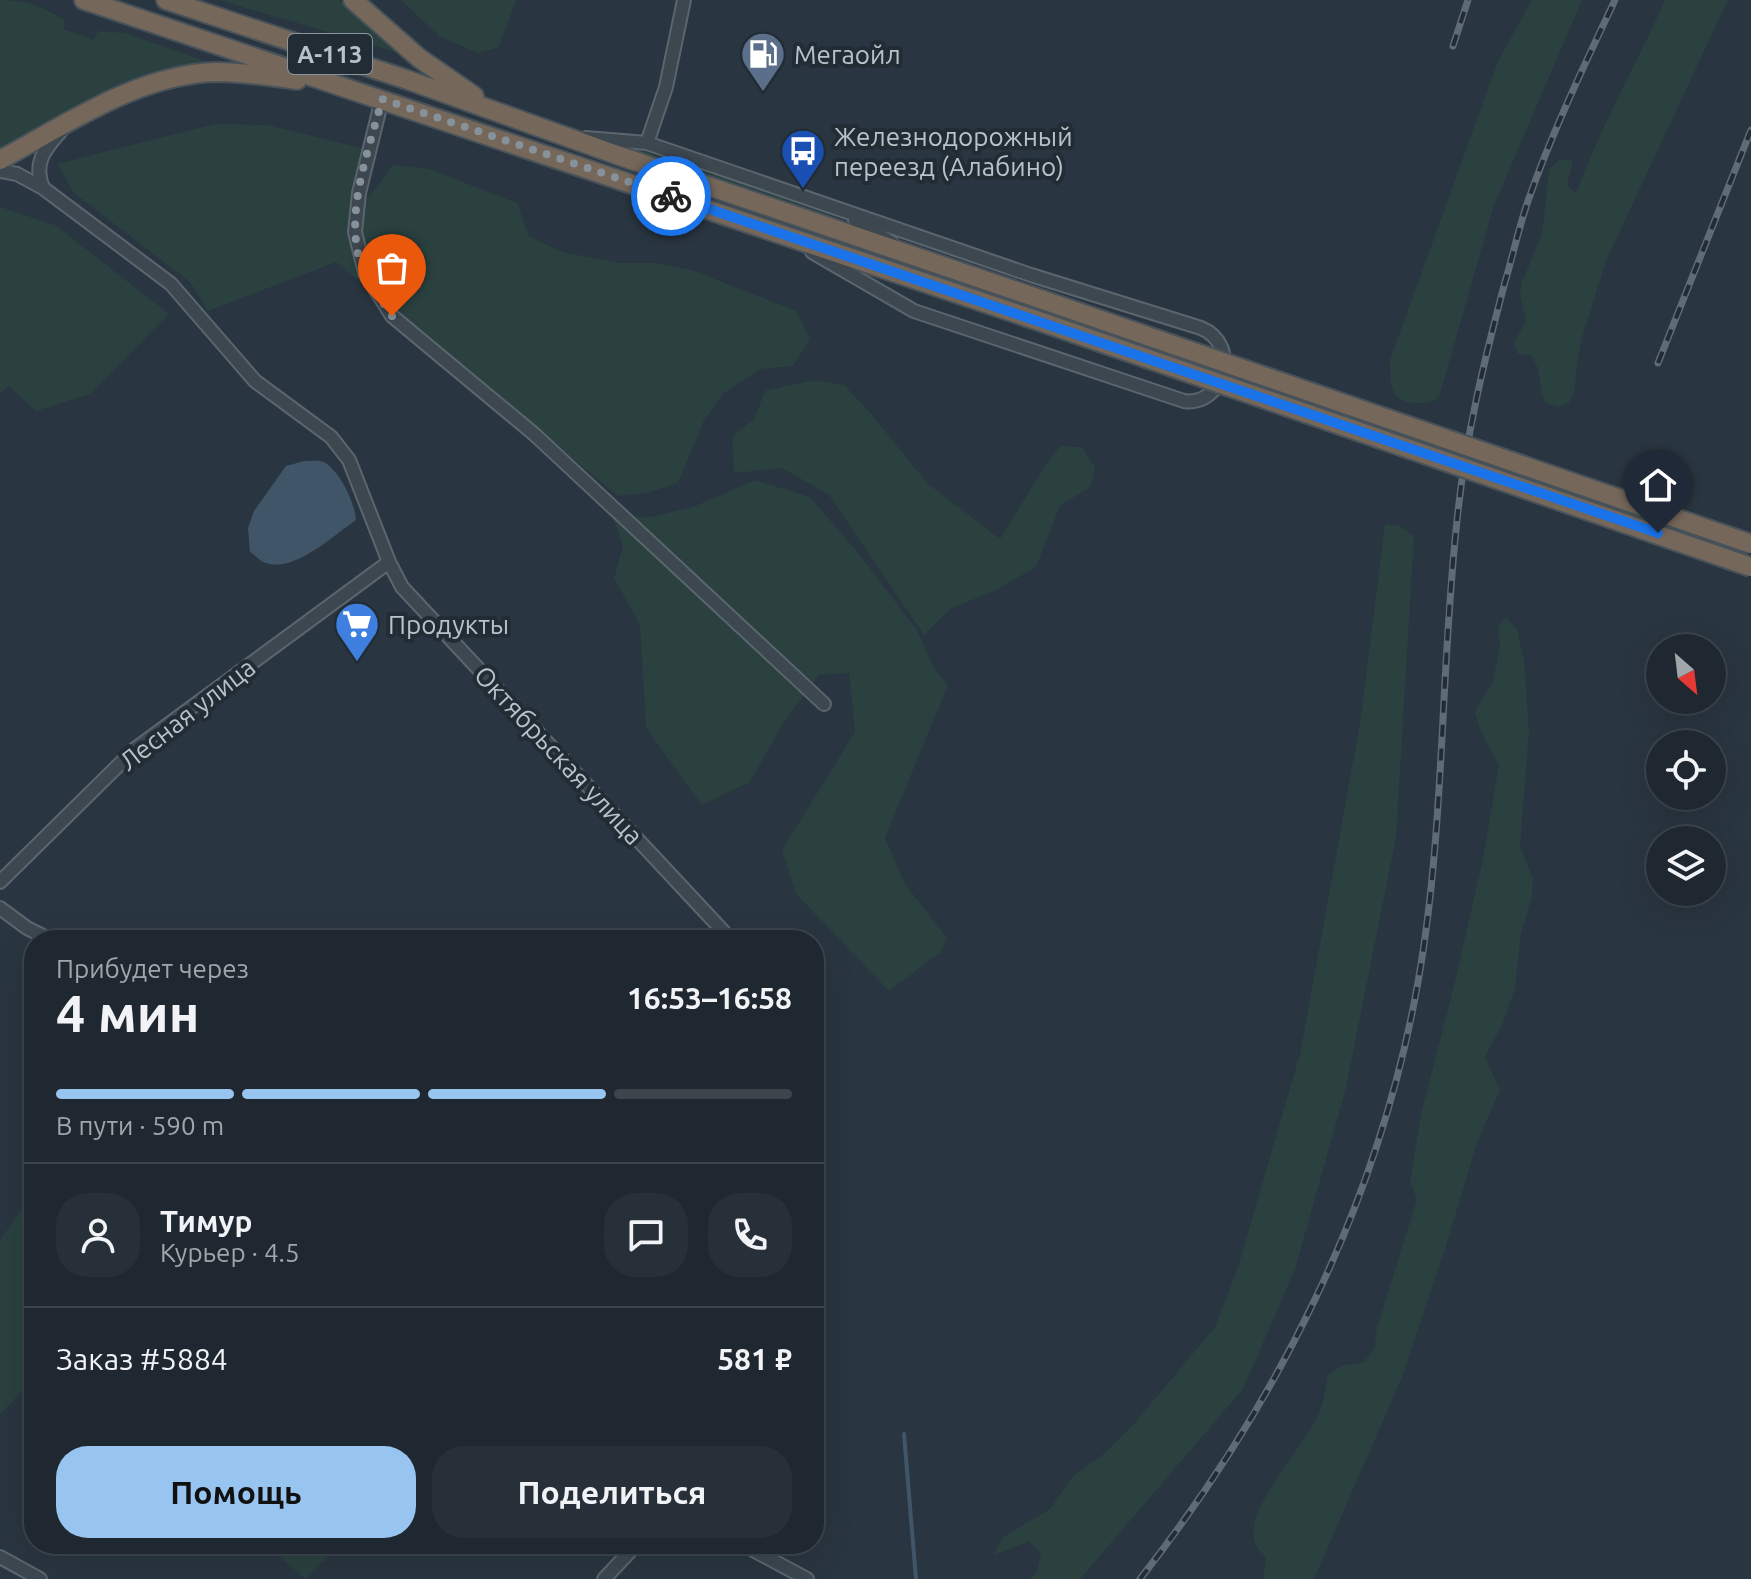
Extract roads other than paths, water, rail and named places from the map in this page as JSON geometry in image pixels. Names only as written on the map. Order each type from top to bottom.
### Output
[{"type":"highway","name":"А-113","points":[[84,0],[742,220],[1751,567]]},
{"type":"highway","name":"А-113","points":[[166,0],[492,109],[1751,544]]},
{"type":"highway","points":[[353,0],[419,58],[492,109]]},
{"type":"highway","points":[[0,160],[132,91],[167,79],[197,74],[261,75],[360,92]]},
{"type":"street","points":[[647,143],[666,84],[684,0]]},
{"type":"street","points":[[382,99],[359,193],[355,232],[365,273],[392,316],[534,434],[824,704]]},
{"type":"street","points":[[43,188],[38,170],[41,155],[69,123]]},
{"type":"street","points":[[567,136],[647,143],[1031,275],[1210,331],[1224,351],[1220,380],[1209,394],[1184,401],[944,323],[890,299],[838,265],[742,220]]},
{"type":"street","name":"Октябрьская улица","points":[[0,171],[17,174],[43,188],[171,284],[255,381],[331,437],[349,460],[402,587],[722,930]]},
{"type":"street","points":[[836,208],[910,255]]},
{"type":"street","name":"Лесная улица","points":[[0,882],[140,745],[389,562]]},
{"type":"street","points":[[0,908],[31,930]]},
{"type":"street","points":[[604,1579],[628,1554]]},
{"type":"street","points":[[761,1554],[807,1579]]},
{"type":"street","points":[[0,1557],[40,1579]]},
{"type":"water","points":[[304,461],[324,462],[336,472],[350,497],[356,520],[301,558],[277,565],[266,563],[250,552],[248,528],[254,511],[286,466]]},
{"type":"waterway","points":[[904,1434],[916,1579]]},
{"type":"railway","points":[[1453,46],[1468,0]]},
{"type":"railway","points":[[1140,1579],[1236,1443],[1278,1371],[1316,1298],[1349,1222],[1377,1144],[1400,1064],[1427,925],[1460,490],[1476,400],[1497,312],[1537,175],[1615,0]]},
{"type":"railway","points":[[1658,363],[1751,130]]},
{"type":"place","name":"Мегаойл","points":[[763,93]]},
{"type":"place","name":"Железнодорожный переезд (Алабино)","points":[[803,190]]},
{"type":"place","name":"Продукты","points":[[357,663]]}]
